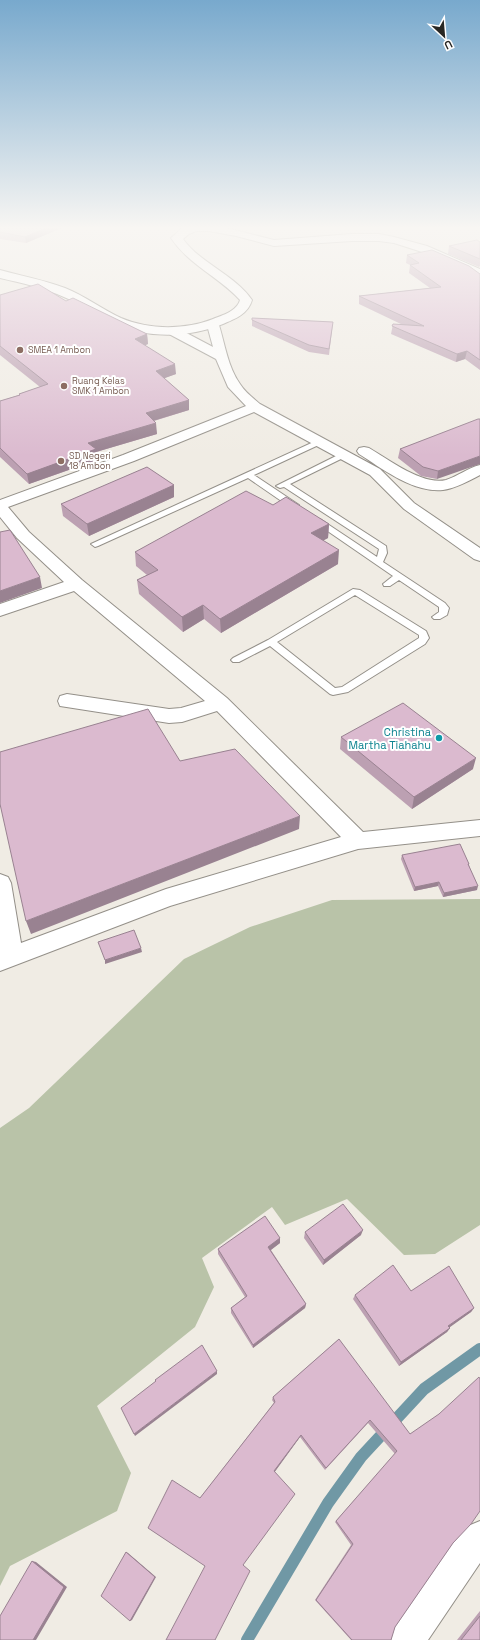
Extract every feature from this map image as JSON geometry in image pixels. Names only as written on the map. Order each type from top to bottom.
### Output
[{"type":"street","points":[[87,303],[118,321],[149,330],[173,331],[212,325],[236,314],[245,306],[246,303]]},
{"type":"street","points":[[212,325],[221,357],[232,383],[255,407],[375,472],[409,506],[480,556]]},
{"type":"street","points":[[173,331],[221,357]]},
{"type":"street","points":[[255,407],[201,430],[0,506],[23,535],[76,584],[220,703],[358,840]]},
{"type":"street","points":[[317,440],[334,439],[352,444],[426,484],[443,486],[462,479],[480,469]]},
{"type":"street","points":[[0,610],[76,584]]},
{"type":"street","points":[[67,701],[169,716],[182,715],[220,703]]},
{"type":"street","points":[[0,883],[6,958],[166,898],[358,840],[480,828]]},
{"type":"street","points":[[407,1640],[463,1557],[480,1538]]},
{"type":"lane","points":[[95,544],[249,475],[317,440]]},
{"type":"lane","points":[[271,491],[345,455]]},
{"type":"lane","points":[[249,475],[442,605],[444,608],[444,613],[437,617]]},
{"type":"lane","points":[[285,484],[383,548],[383,554],[379,562]]},
{"type":"lane","points":[[388,584],[400,576]]},
{"type":"lane","points":[[236,660],[271,642],[353,592],[371,594],[421,627],[424,638],[422,642],[345,690],[333,692],[271,642]]},
{"type":"green space","points":[[480,899],[480,1225],[435,1254],[404,1255],[347,1199],[285,1225],[272,1207],[202,1258],[214,1287],[195,1327],[97,1406],[131,1473],[117,1511],[10,1566],[0,1586],[0,1128],[29,1108],[184,959],[250,927],[332,900]]},
{"type":"building","points":[[0,303],[82,303],[147,334],[135,339],[175,364],[156,371],[189,400],[146,413],[156,423],[88,443],[96,449],[27,474],[0,448],[0,401],[48,384],[0,346]]},
{"type":"building","points":[[373,303],[480,303],[480,360],[467,351],[457,354],[392,326],[393,324],[424,326]]},
{"type":"building","points":[[252,318],[333,322],[329,349],[309,345],[252,320]]},
{"type":"building","points":[[480,419],[480,456],[438,471],[423,467],[400,449]]},
{"type":"building","points":[[147,467],[174,485],[87,524],[61,504]]},
{"type":"building","points":[[246,491],[273,505],[286,497],[329,524],[311,533],[339,550],[220,619],[203,605],[182,617],[137,580],[158,570],[135,552]]},
{"type":"building","points":[[10,530],[40,577],[0,591],[0,532]]},
{"type":"building","points":[[403,703],[476,758],[414,797],[341,737]]},
{"type":"building","points":[[148,709],[180,761],[235,749],[300,816],[26,921],[0,804],[0,752]]},
{"type":"building","points":[[460,844],[478,886],[444,893],[439,882],[415,887],[402,855]]},
{"type":"building","points":[[134,930],[141,948],[105,960],[98,942]]},
{"type":"building","points":[[343,1204],[363,1230],[324,1260],[305,1232]]},
{"type":"building","points":[[265,1216],[280,1238],[268,1247],[306,1304],[253,1345],[231,1308],[247,1296],[218,1249]]},
{"type":"building","points":[[393,1265],[411,1291],[449,1266],[474,1308],[448,1326],[450,1328],[401,1362],[355,1295]]},
{"type":"building","points":[[339,1339],[410,1434],[439,1414],[479,1377],[480,1511],[471,1524],[453,1543],[395,1627],[391,1640],[352,1640],[316,1600],[353,1544],[336,1521],[397,1451],[370,1420],[326,1468],[301,1435],[274,1471],[295,1494],[243,1565],[250,1571],[215,1640],[166,1640],[205,1566],[148,1528],[172,1480],[200,1498],[275,1402],[273,1397]]},
{"type":"building","points":[[202,1345],[217,1371],[134,1434],[121,1408],[156,1381],[155,1380]]},
{"type":"building","points":[[126,1552],[155,1577],[130,1621],[101,1596]]},
{"type":"building","points":[[32,1561],[64,1587],[33,1640],[0,1640],[0,1616]]},
{"type":"building","points":[[480,1616],[480,1640],[461,1640]]},
{"type":"waterway","points":[[247,1640],[328,1503],[361,1457],[424,1389],[480,1349]]},
{"type":"place","name":"SMEA 1 Ambon","points":[[20,350]]},
{"type":"place","name":"Ruang Kelas SMK 1 Ambon","points":[[64,386]]},
{"type":"place","name":"SD Negeri 18 Ambon","points":[[61,461]]},
{"type":"place","name":"Christina Martha Tiahahu","points":[[439,738]]}]
